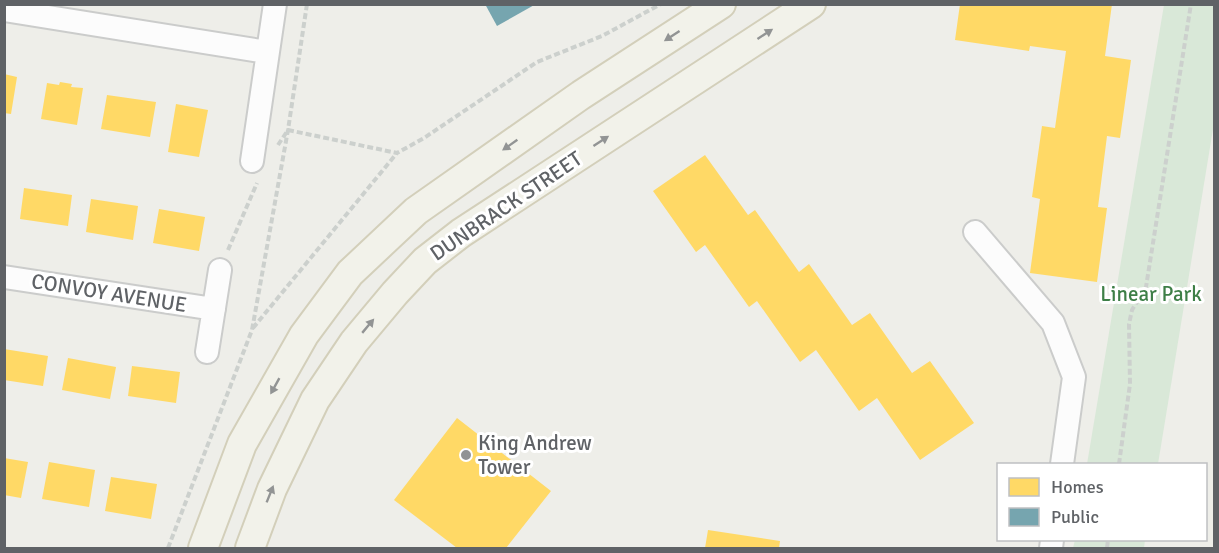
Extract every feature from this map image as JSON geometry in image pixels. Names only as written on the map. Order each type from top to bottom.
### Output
[{"type":"main road","name":"DUNBRACK STREET","points":[[204,549],[242,444],[304,335],[350,273],[416,211],[580,95],[721,4]]},
{"type":"main road","name":"DUNBRACK STREET","points":[[250,549],[272,489],[315,400],[354,342],[425,261],[461,233],[811,4]]},
{"type":"street","points":[[260,165],[267,52],[275,4]]},
{"type":"street","points":[[4,10],[267,52]]},
{"type":"street","points":[[975,232],[1053,324],[1074,376],[1062,463]]},
{"type":"street","points":[[207,352],[220,270]]},
{"type":"street","name":"CONVOY AVENUE","points":[[4,277],[214,309]]},
{"type":"path","points":[[168,549],[252,330],[288,130],[306,4]]},
{"type":"path","points":[[252,330],[397,153],[424,138],[537,62],[602,36],[661,4]]},
{"type":"path","points":[[1119,463],[1130,384],[1129,324],[1132,310],[1146,287],[1191,4]]},
{"type":"path","points":[[288,130],[397,153]]},
{"type":"path","points":[[220,270],[260,165],[288,130]]},
{"type":"green space","name":"Linear Park","points":[[1164,5],[1214,5],[1214,123],[1158,463],[1087,463]]},
{"type":"green space","points":[[1075,541],[1145,541],[1144,548],[1073,548]]},
{"type":"building: Homes","points":[[960,4],[1112,4],[1105,56],[1131,60],[1120,138],[1107,136],[1098,207],[1107,208],[1097,282],[1030,273],[1040,199],[1032,197],[1042,126],[1055,128],[1066,51],[1030,46],[1029,51],[955,40]]},
{"type":"building: Homes","points":[[4,74],[17,77],[11,114],[4,113]]},
{"type":"building: Homes","points":[[60,82],[72,84],[71,87],[83,88],[77,125],[41,119],[47,83],[59,85]]},
{"type":"building: Homes","points":[[107,95],[156,102],[150,137],[101,129]]},
{"type":"building: Homes","points":[[176,104],[208,110],[199,157],[168,152]]},
{"type":"building: Homes","points":[[705,155],[748,215],[755,210],[799,272],[809,264],[852,325],[870,313],[912,373],[930,361],[974,423],[920,460],[877,398],[859,411],[816,350],[800,362],[757,301],[749,307],[705,245],[696,252],[653,191]]},
{"type":"building: Homes","points":[[24,188],[72,195],[68,226],[20,219]]},
{"type":"building: Homes","points":[[91,199],[138,206],[133,240],[86,232]]},
{"type":"building: Homes","points":[[159,209],[205,217],[199,251],[153,243]]},
{"type":"building: Homes","points":[[4,349],[48,356],[43,386],[4,380]]},
{"type":"building: Homes","points":[[68,358],[116,367],[110,399],[62,390]]},
{"type":"building: Homes","points":[[132,366],[180,372],[176,403],[128,396]]},
{"type":"building: Homes","name":"King Andrew Tower","points":[[457,418],[551,491],[506,548],[457,548],[394,500]]},
{"type":"building: Homes","points":[[4,458],[28,462],[21,498],[4,495]]},
{"type":"building: Homes","points":[[49,462],[95,470],[89,507],[42,499]]},
{"type":"building: Homes","points":[[111,477],[157,484],[151,519],[105,511]]},
{"type":"building: Homes","points":[[708,530],[780,541],[779,548],[705,548]]},
{"type":"building: Public","points":[[485,4],[536,4],[497,26]]},
{"type":"place","name":"King Andrew Tower","points":[[466,455]]}]
